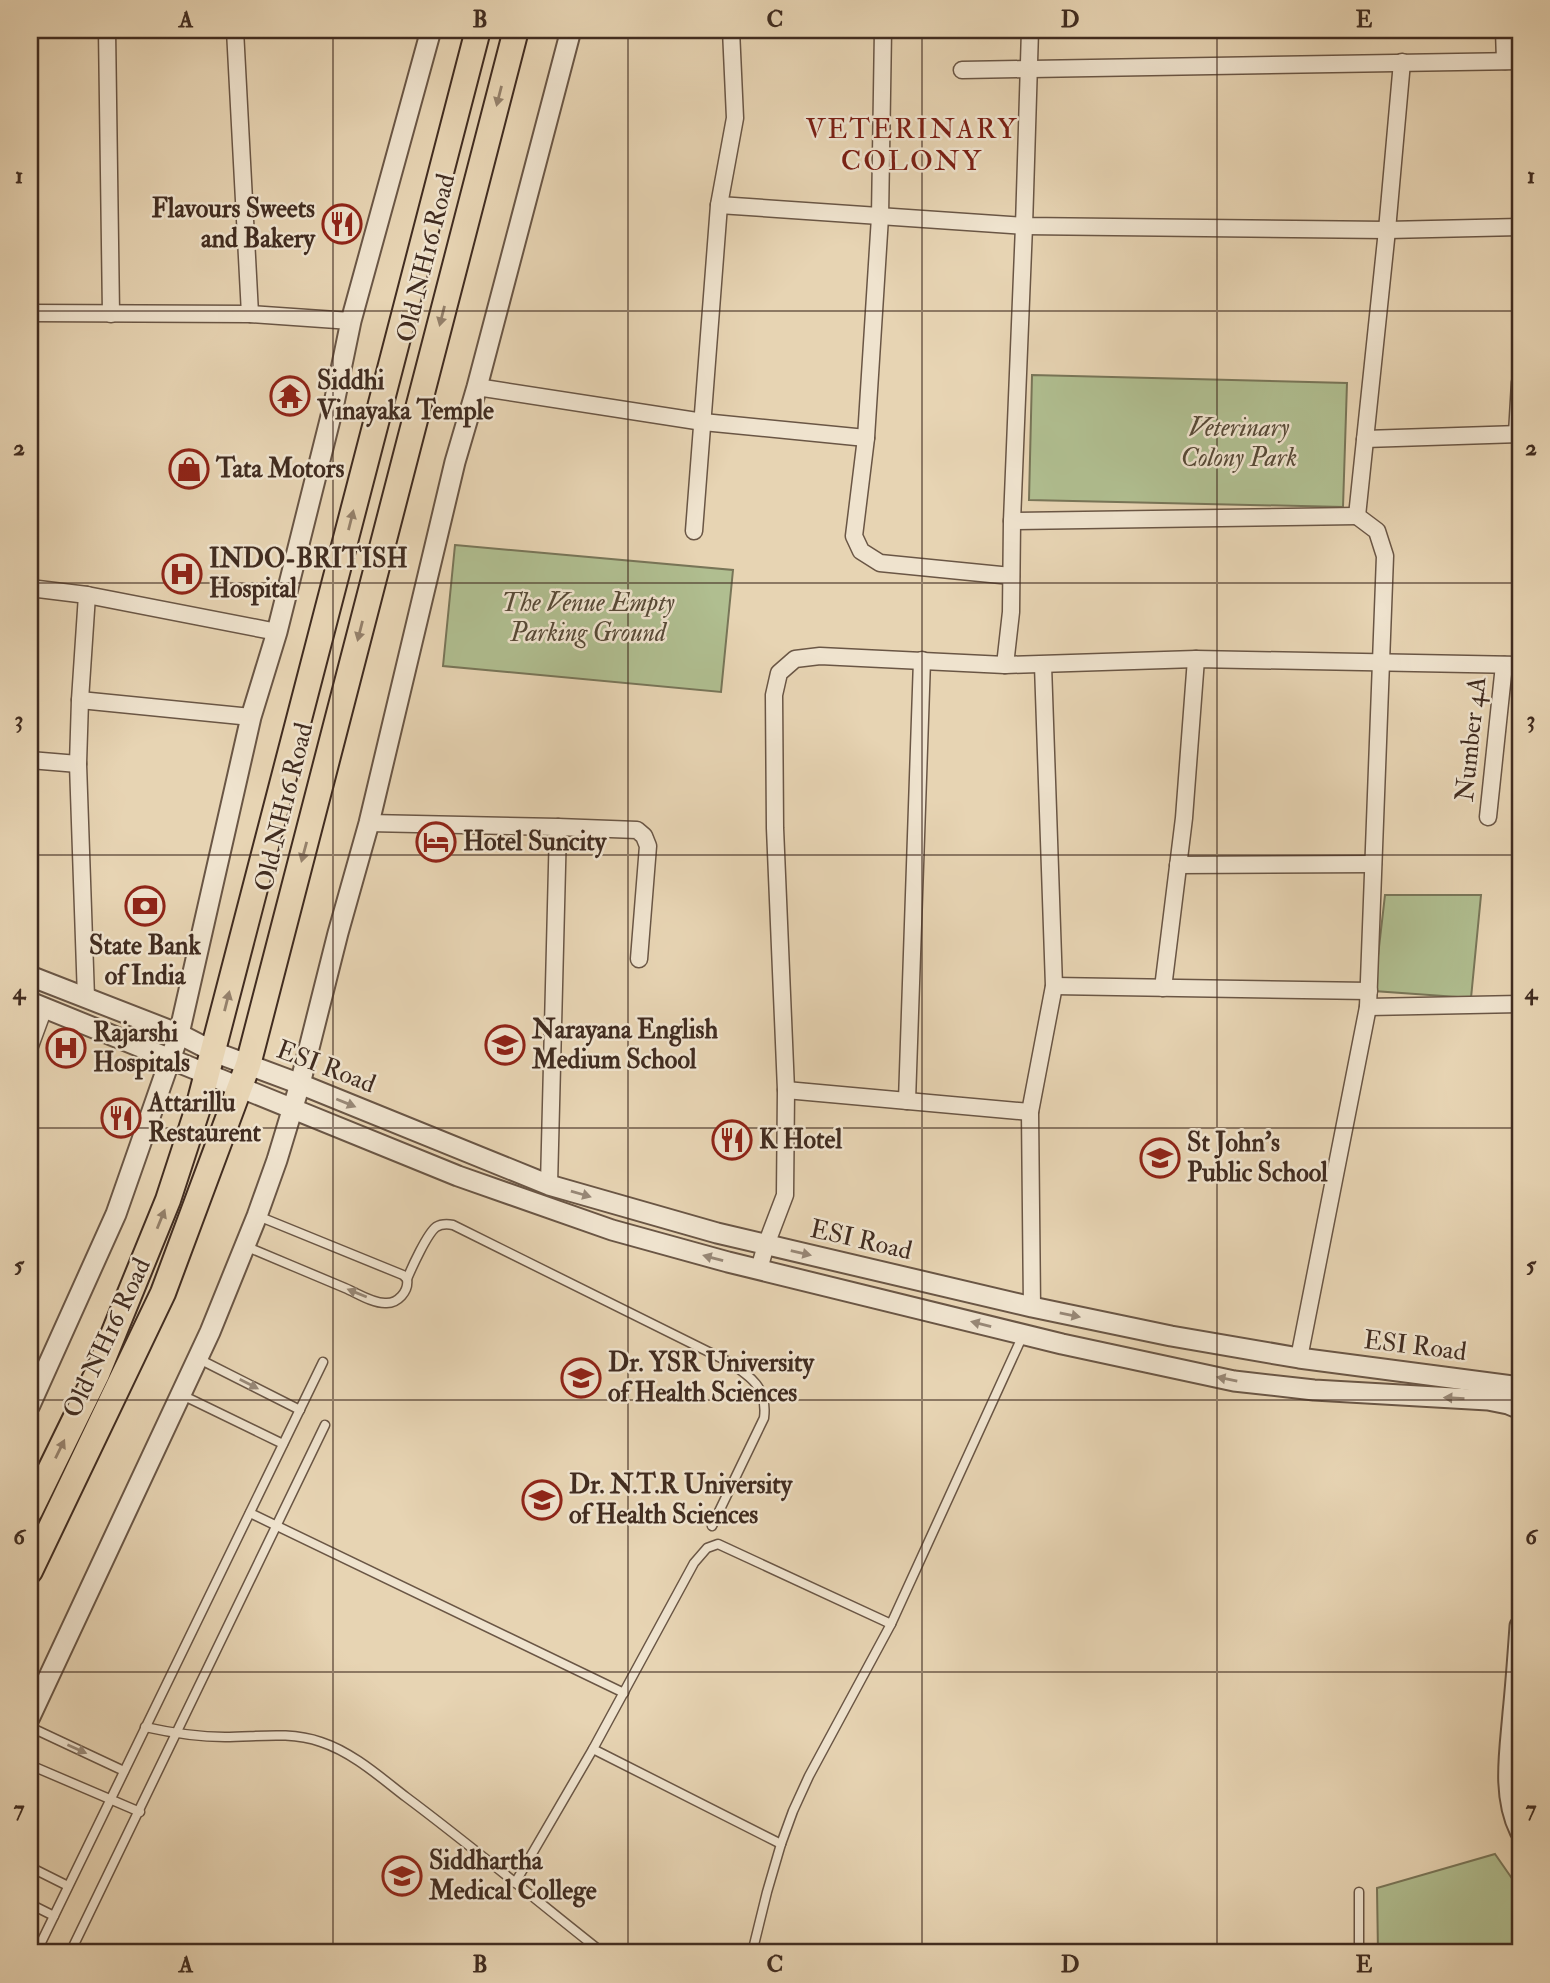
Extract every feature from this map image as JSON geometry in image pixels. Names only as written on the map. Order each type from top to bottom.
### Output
[{"type":"main road","name":"Old NH16 Road","points":[[30,1511],[97,1374],[168,1200],[211,1063],[478,30]]},
{"type":"main road","name":"Old NH16 Road","points":[[30,1571],[163,1293],[248,1065],[516,30]]},
{"type":"street","points":[[107,30],[111,314]]},
{"type":"street","points":[[235,30],[250,314]]},
{"type":"street","points":[[30,1405],[116,1214],[179,1034],[251,717],[277,632],[333,408],[351,321],[431,30]]},
{"type":"street","points":[[30,1717],[197,1358],[257,1216],[293,1110],[369,823],[455,462],[571,30]]},
{"type":"street","points":[[694,531],[719,205],[735,118],[732,30]]},
{"type":"street","points":[[883,30],[880,217],[866,438],[854,536],[861,551],[880,563],[1011,576]]},
{"type":"street","points":[[1005,665],[1012,612],[1012,521],[1030,30]]},
{"type":"street","points":[[962,69],[1513,61],[1504,30]]},
{"type":"street","points":[[1357,516],[1402,62]]},
{"type":"street","points":[[719,205],[1024,226],[1387,230],[1520,227]]},
{"type":"street","points":[[30,313],[250,314],[351,321]]},
{"type":"street","points":[[1365,439],[1519,434],[1520,382]]},
{"type":"street","points":[[477,387],[703,422],[866,438]]},
{"type":"street","points":[[1012,521],[1357,516],[1377,531],[1385,556],[1369,999],[1299,1358]]},
{"type":"street","points":[[30,589],[87,595],[277,632]]},
{"type":"street","points":[[86,998],[78,764],[87,595]]},
{"type":"street","points":[[759,1269],[785,1195],[786,1090],[775,828],[774,695],[779,673],[795,659],[820,656],[1005,665],[1196,659],[1512,665]]},
{"type":"street","points":[[1163,988],[1184,818],[1196,659]]},
{"type":"street","points":[[907,1101],[922,660]]},
{"type":"street","points":[[1032,1307],[1030,1112],[1054,986],[1043,665]]},
{"type":"street","name":"Number 4A","points":[[1488,817],[1512,665]]},
{"type":"street","points":[[80,700],[251,717]]},
{"type":"street","points":[[30,761],[78,764]]},
{"type":"street","points":[[369,823],[637,830],[644,836],[648,846],[639,959]]},
{"type":"street","points":[[549,1185],[558,827]]},
{"type":"street","points":[[1178,864],[1373,863]]},
{"type":"street","points":[[30,976],[179,1034],[211,1063]]},
{"type":"street","points":[[1054,986],[1163,988],[1520,1004]]},
{"type":"street","points":[[30,1046],[37,1005],[171,1058],[211,1063]]},
{"type":"street","name":"ESI Road","points":[[211,1063],[248,1065],[549,1185],[717,1233],[1032,1307],[1171,1336],[1299,1358],[1520,1387]]},
{"type":"street","name":"ESI Road","points":[[211,1063],[240,1088],[458,1176],[612,1230],[759,1269],[1023,1335],[1234,1381],[1314,1390],[1488,1400],[1520,1409]]},
{"type":"street","points":[[786,1090],[1030,1112]]},
{"type":"street","points":[[1520,1626],[1509,1775],[1511,1805],[1520,1831]]},
{"type":"lane","points":[[257,1216],[403,1275],[407,1279]]},
{"type":"lane","points":[[245,1246],[380,1303],[389,1304],[404,1293],[407,1279],[431,1234],[437,1227],[453,1225],[727,1361],[757,1384],[765,1406],[764,1418],[712,1526]]},
{"type":"lane","points":[[752,1953],[781,1844],[793,1811],[891,1624],[1023,1335]]},
{"type":"lane","points":[[197,1358],[300,1410]]},
{"type":"lane","points":[[48,1953],[37,1951],[323,1362]]},
{"type":"lane","points":[[181,1394],[283,1444]]},
{"type":"lane","points":[[70,1953],[325,1425]]},
{"type":"lane","points":[[250,1513],[624,1693]]},
{"type":"lane","points":[[515,1883],[593,1749],[694,1563],[707,1548],[719,1544],[891,1624]]},
{"type":"lane","points":[[30,1727],[124,1771]]},
{"type":"lane","points":[[145,1727],[177,1735],[287,1736],[321,1742],[344,1753],[388,1783],[603,1953]]},
{"type":"lane","points":[[593,1749],[781,1844]]},
{"type":"lane","points":[[30,1765],[140,1812]]},
{"type":"lane","points":[[30,1867],[68,1886]]},
{"type":"lane","points":[[1359,1892],[1359,1953]]},
{"type":"lane","points":[[30,1904],[54,1916]]},
{"type":"green space","name":"Veterinary Colony Park","points":[[1032,375],[1347,383],[1343,507],[1029,500]]},
{"type":"green space","name":"The Venue Empty Parking Ground","points":[[455,545],[733,570],[721,692],[443,666]]},
{"type":"green space","points":[[1385,895],[1481,895],[1471,998],[1374,991]]},
{"type":"green space","points":[[1495,1854],[1520,1890],[1520,1953],[1378,1953],[1377,1888]]},
{"type":"place","name":"Flavours Sweets and Bakery","points":[[342,224]]},
{"type":"place","name":"Siddhi Vinayaka Temple","points":[[290,396]]},
{"type":"place","name":"Tata Motors","points":[[189,469]]},
{"type":"place","name":"INDO-BRITISH Hospital","points":[[182,574]]},
{"type":"place","name":"Hotel Suncity","points":[[436,842]]},
{"type":"place","name":"State Bank of India","points":[[145,906]]},
{"type":"place","name":"Narayana English Medium School","points":[[505,1045]]},
{"type":"place","name":"Rajarshi Hospitals","points":[[66,1048]]},
{"type":"place","name":"Attarillu Restaurent","points":[[121,1118]]},
{"type":"place","name":"K Hotel","points":[[732,1140]]},
{"type":"place","name":"St John's Public School","points":[[1160,1158]]},
{"type":"place","name":"Dr. YSR University of Health Sciences","points":[[581,1378]]},
{"type":"place","name":"Dr. N.T.R University of Health Sciences","points":[[542,1500]]},
{"type":"place","name":"Siddhartha Medical College","points":[[402,1876]]},
{"type":"district","name":"VETERINARY COLONY","points":[[912,145]]}]
